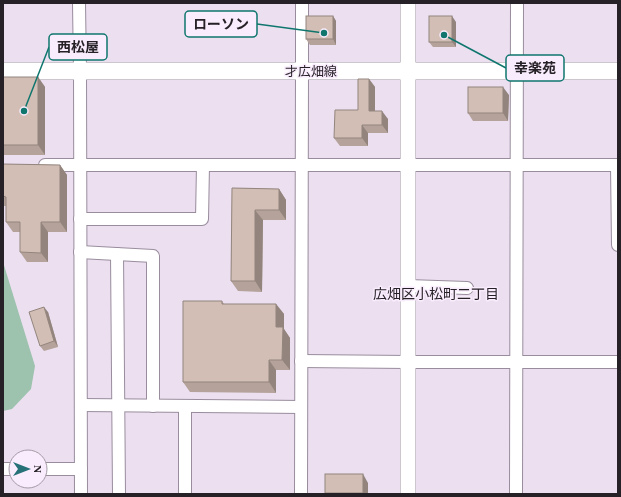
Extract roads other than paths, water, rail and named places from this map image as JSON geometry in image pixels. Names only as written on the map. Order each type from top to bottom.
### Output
[{"type":"main road","name":"才広畑線","points":[[3,71],[618,71]]},
{"type":"street","points":[[79,3],[81,494]]},
{"type":"street","points":[[301,494],[302,3]]},
{"type":"street","points":[[408,3],[408,494]]},
{"type":"street","points":[[516,494],[517,3]]},
{"type":"street","points":[[34,165],[618,165],[618,245]]},
{"type":"street","points":[[80,218],[202,218],[203,165]]},
{"type":"street","points":[[80,252],[153,256],[153,406]]},
{"type":"street","points":[[117,254],[119,494]]},
{"type":"street","points":[[408,286],[467,288]]},
{"type":"street","points":[[301,361],[517,363],[618,362]]},
{"type":"street","points":[[81,405],[301,408]]},
{"type":"street","points":[[185,406],[185,494]]},
{"type":"street","points":[[48,469],[81,470]]},
{"type":"place","name":"ローソン","points":[[324,33]]},
{"type":"place","name":"幸楽苑","points":[[444,35]]},
{"type":"place","name":"西松屋","points":[[24,111]]},
{"type":"district","name":"広畑区小松町二丁目","points":[[436,294]]}]
